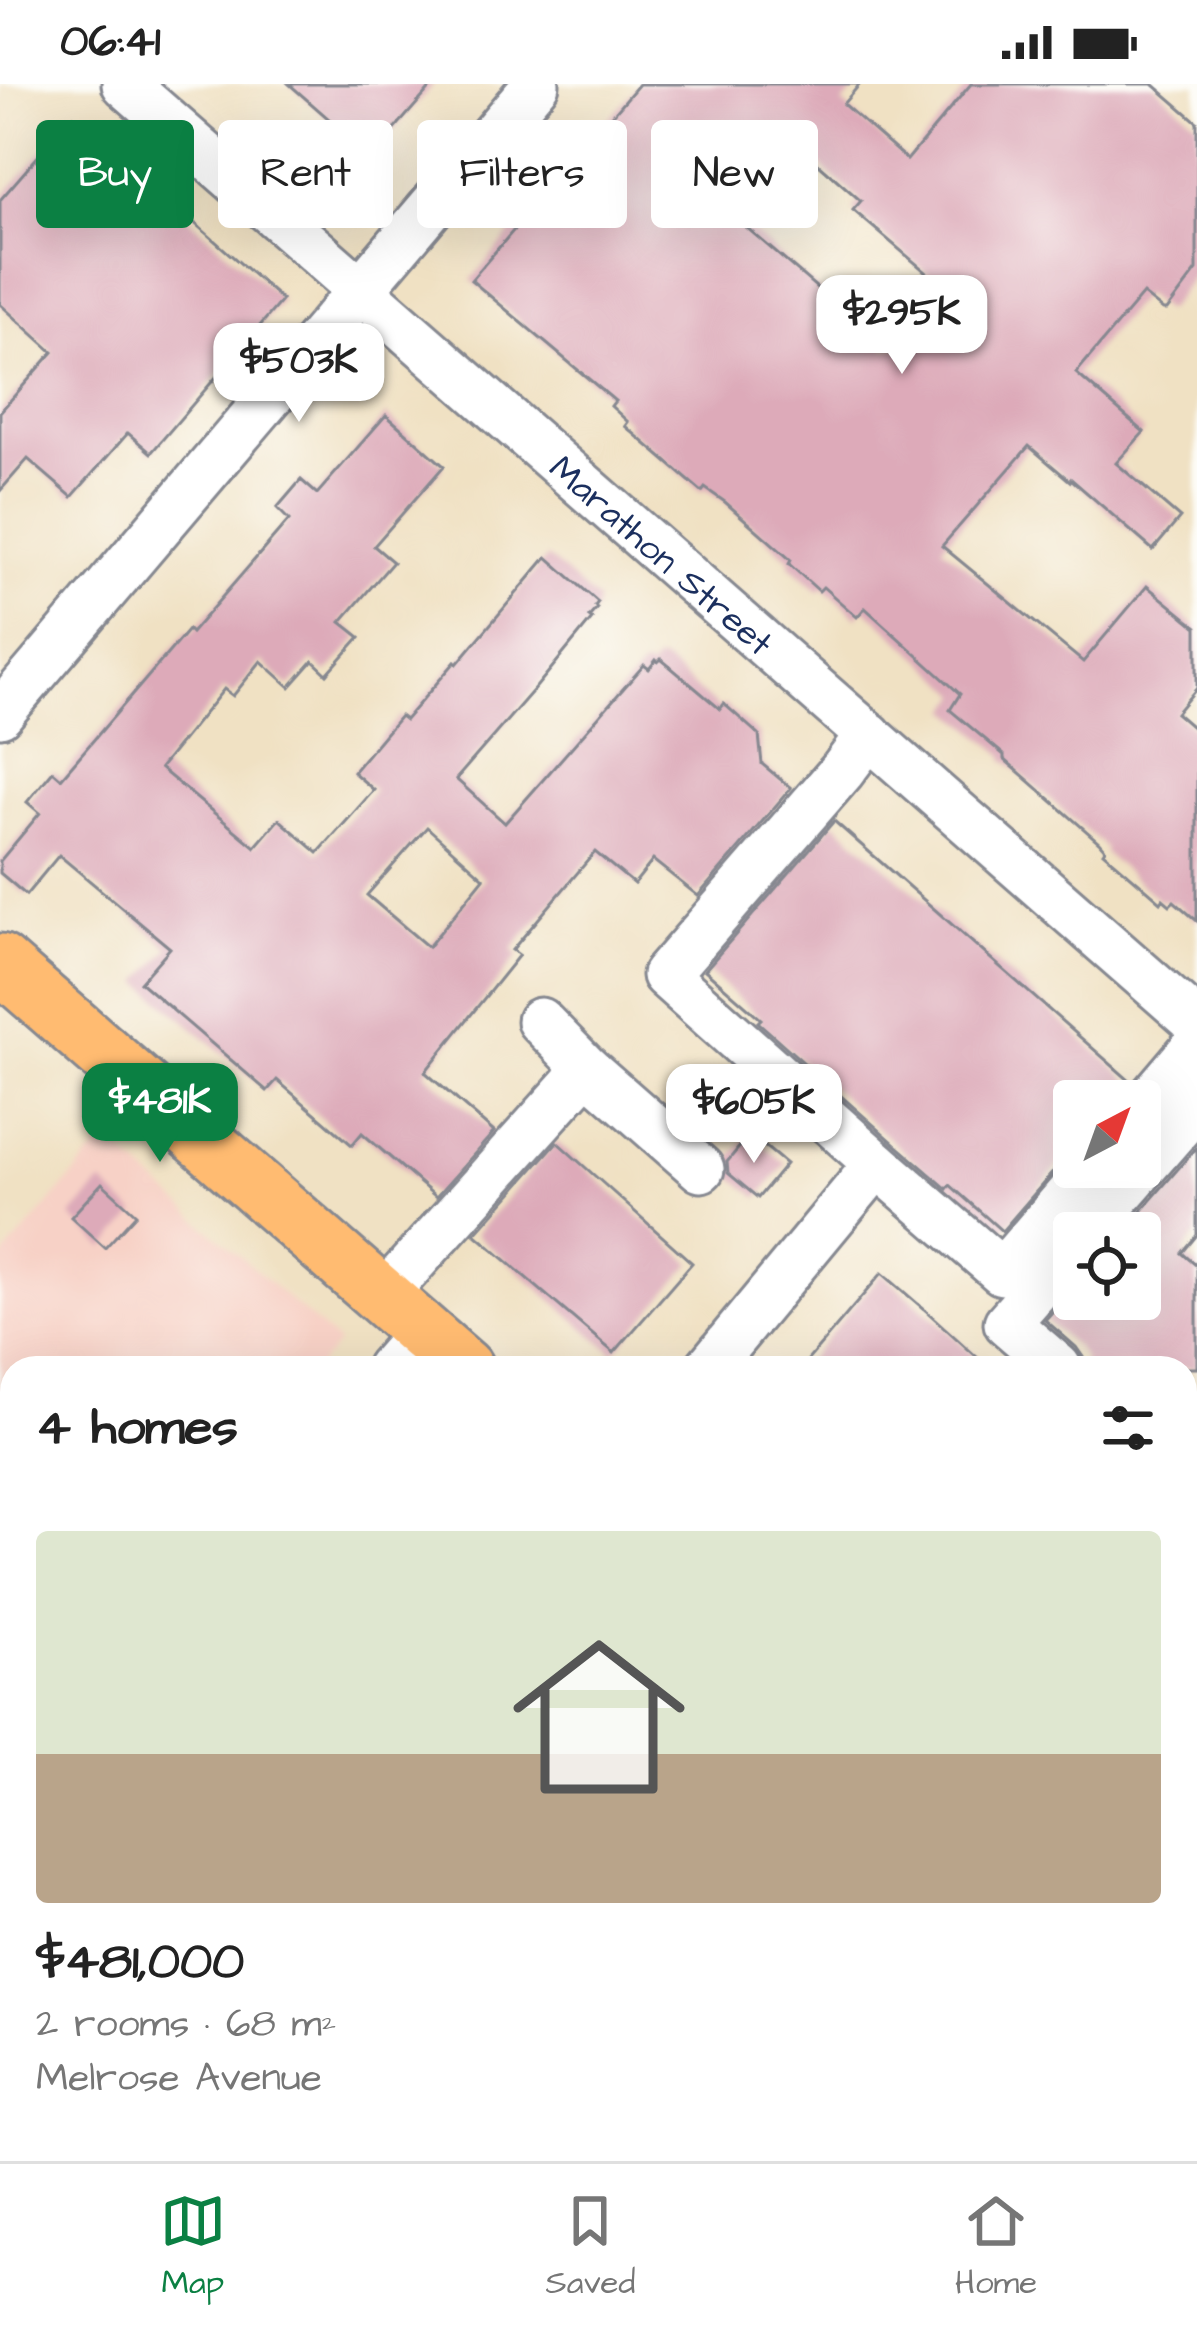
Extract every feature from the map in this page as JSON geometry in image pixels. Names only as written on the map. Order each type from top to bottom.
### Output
[{"type":"main road","points":[[0,962],[397,1332],[442,1356]]},
{"type":"street","name":"Marathon Street","points":[[125,84],[1197,1023]]},
{"type":"street","points":[[0,714],[536,84]]},
{"type":"street","points":[[869,735],[665,975],[1002,1272],[1074,1188]]},
{"type":"street","points":[[540,1021],[587,1069],[701,1168]]},
{"type":"street","points":[[1161,1086],[1197,1044]]},
{"type":"street","points":[[397,1332],[587,1069]]},
{"type":"street","points":[[1104,1212],[1197,1106]]},
{"type":"street","points":[[718,1356],[877,1164]]},
{"type":"street","points":[[1045,1356],[1007,1323],[1053,1271]]},
{"type":"shaded area","points":[[106,1138],[338,1343],[327,1356],[0,1356],[0,1261]]},
{"type":"building","points":[[289,84],[434,84],[393,131],[393,120],[330,120]]},
{"type":"building","points":[[639,84],[860,84],[843,104],[907,160],[971,84],[1153,84],[1197,122],[1197,270],[1167,310],[1143,294],[1076,373],[1144,432],[1116,463],[1180,518],[1153,550],[1029,446],[942,546],[1083,662],[1147,586],[1197,627],[1197,688],[1176,713],[1197,731],[1197,921],[1174,901],[1170,905],[1161,902],[950,710],[960,694],[865,608],[857,617],[823,587],[819,591],[725,502],[705,488],[702,492],[625,426],[628,422],[611,406],[615,401],[471,280],[516,228],[627,228],[627,120],[608,120]],"holes":[[[651,120],[818,120],[818,163],[861,201],[853,210],[946,289],[895,348],[888,349],[747,228],[651,228]]]},
{"type":"building","points":[[36,159],[36,228],[194,228],[194,223],[282,300],[151,453],[128,433],[72,497],[28,459],[0,491],[0,412],[53,352],[0,304],[0,200]]},
{"type":"building","points":[[386,415],[444,466],[374,546],[393,562],[341,622],[360,637],[327,674],[313,661],[290,687],[261,661],[233,696],[224,689],[160,768],[255,847],[279,819],[318,853],[374,790],[353,772],[400,716],[405,720],[457,664],[547,557],[598,602],[597,608],[456,779],[505,823],[644,665],[649,669],[661,659],[759,735],[762,764],[791,788],[698,896],[653,860],[634,884],[595,852],[512,950],[519,955],[425,1072],[494,1132],[436,1197],[362,1133],[352,1145],[277,1080],[267,1091],[140,982],[170,948],[59,855],[26,895],[0,873],[0,861],[40,813],[27,802],[53,771],[61,778],[289,520],[277,508],[301,480],[317,494]],"holes":[[[427,827],[484,878],[428,947],[367,895]]]},
{"type":"building","points":[[834,821],[1129,1080],[1053,1080],[1053,1172],[1002,1231],[895,1144],[705,970]]},
{"type":"building","points":[[750,1134],[786,1164],[758,1198],[728,1173],[727,1162]]},
{"type":"building","points":[[557,1142],[692,1263],[614,1353],[475,1234]]},
{"type":"building","points":[[1197,1147],[1197,1235],[1182,1253],[1197,1266],[1197,1356],[1082,1356],[1045,1320],[1053,1311],[1053,1320],[1161,1320],[1161,1212],[1140,1212]]},
{"type":"building","points":[[102,1183],[136,1214],[105,1248],[71,1217]]},
{"type":"building","points":[[882,1273],[976,1356],[811,1356]]}]
